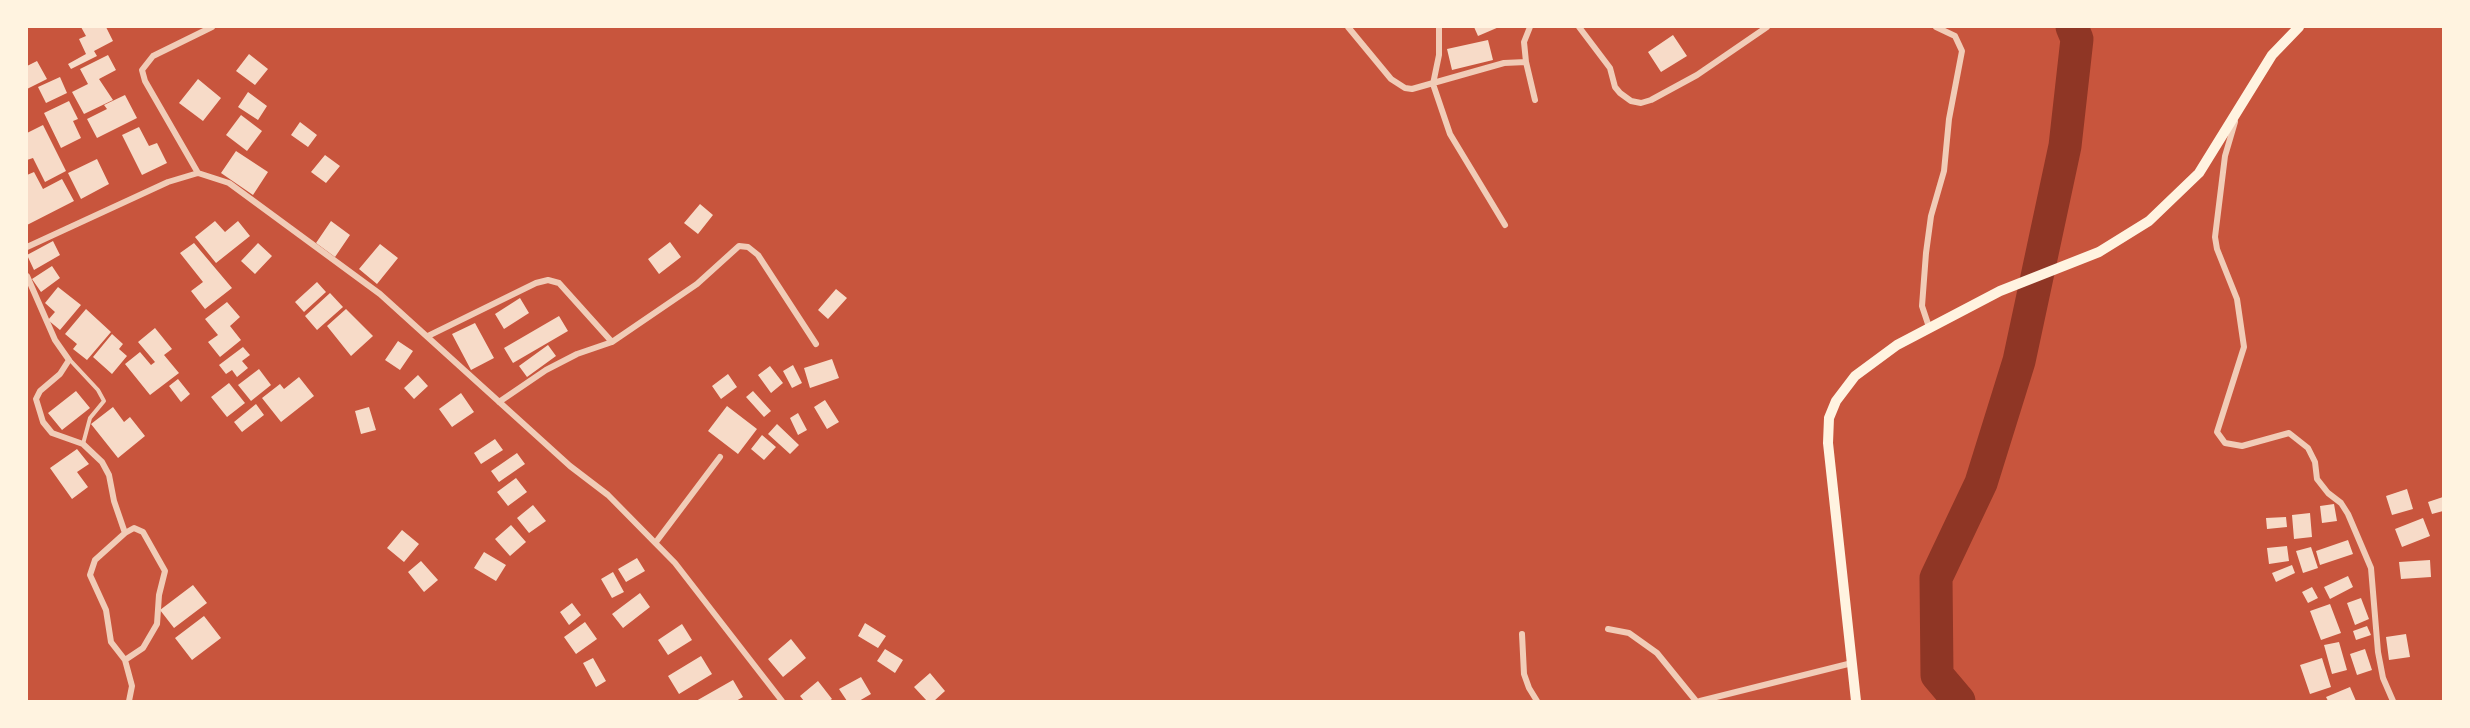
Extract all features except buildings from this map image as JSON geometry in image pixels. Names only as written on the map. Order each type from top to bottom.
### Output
[{"type":"main road","points":[[1856,701],[1832,489],[1829,418],[1836,401],[1855,376],[1897,345],[2000,291],[2099,252],[2149,221],[2199,173],[2240,103],[2272,56],[2299,27]]},
{"type":"street","points":[[198,173],[145,81],[142,70],[153,56],[212,27]]},
{"type":"street","points":[[1348,27],[1391,79],[1404,88],[1433,84],[1504,63],[1526,62]]},
{"type":"street","points":[[1439,27],[1439,55],[1433,84],[1450,134],[1505,225]]},
{"type":"street","points":[[1530,27],[1524,42],[1535,100]]},
{"type":"street","points":[[1579,27],[1610,68],[1615,87],[1631,101],[1641,103],[1697,75],[1767,27]]},
{"type":"street","points":[[1929,327],[1922,306],[1926,253],[1931,216],[1944,171],[1949,119],[1962,58],[1960,44],[1955,36],[1936,27]]},
{"type":"street","points":[[2240,103],[2225,156],[2215,237],[2217,249],[2233,285],[2239,307],[2244,347],[2217,432],[2225,443],[2242,447],[2289,433],[2308,448],[2314,462],[2317,479],[2328,493],[2341,503],[2348,514],[2371,568],[2378,652],[2383,678],[2393,701]]},
{"type":"street","points":[[27,247],[168,182],[198,173],[230,183],[380,294],[570,466],[608,495],[675,563],[782,701]]},
{"type":"street","points":[[499,402],[546,370],[577,354],[612,342],[697,284],[739,246],[748,247],[758,255],[816,344]]},
{"type":"street","points":[[27,276],[55,340],[69,360],[56,379],[40,391],[36,399],[43,422],[52,433],[83,444],[102,462],[110,474],[114,501],[125,533]]},
{"type":"street","points":[[428,336],[536,283],[548,280],[558,283],[612,342]]},
{"type":"street","points":[[656,542],[720,457]]},
{"type":"street","points":[[124,660],[143,648],[157,624],[159,595],[165,571],[143,532],[134,528],[125,533],[95,560],[90,575],[106,610],[111,642],[124,660],[132,686],[129,701]]},
{"type":"street","points":[[1608,629],[1629,633],[1657,653],[1698,701],[1852,663]]},
{"type":"street","points":[[1522,634],[1524,674],[1537,701]]},
{"type":"lane","points":[[69,360],[98,390],[104,401],[90,418],[83,444]]},
{"type":"waterway","points":[[1959,701],[1937,675],[1936,578],[1981,483],[2019,361],[2065,146],[2077,39],[2072,27]]}]
